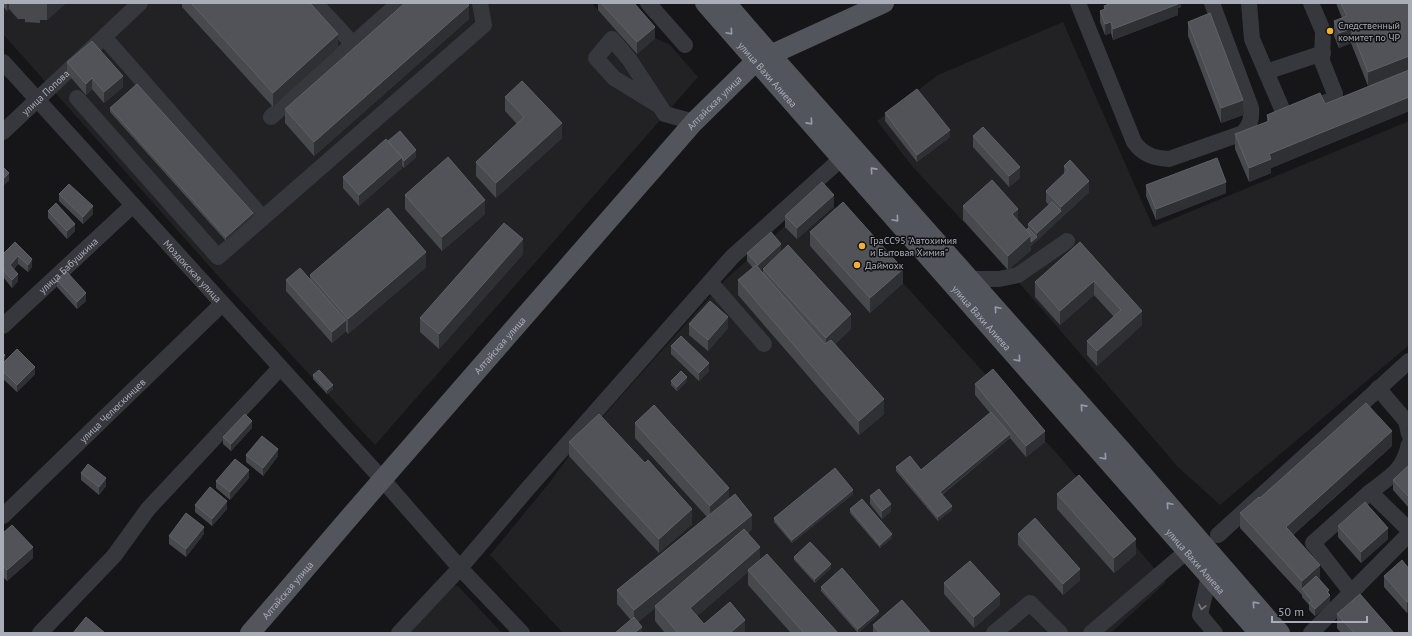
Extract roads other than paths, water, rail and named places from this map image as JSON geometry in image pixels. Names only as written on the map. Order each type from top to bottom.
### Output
[{"type":"main road","name":"улица Вахи Алиева","points":[[705,3],[763,59],[970,279],[1280,633]]},
{"type":"main road","name":"улица Вахи Алиева","points":[[726,3],[763,59],[842,158],[1259,633]]},
{"type":"main road","name":"Алтайская улица","points":[[250,633],[382,479],[694,122],[763,59],[884,3]]},
{"type":"street","name":"улица Попова","points":[[3,132],[140,3]]},
{"type":"street","points":[[315,3],[353,44]]},
{"type":"street","points":[[271,117],[399,3]]},
{"type":"street","points":[[77,98],[218,257],[262,217],[484,25],[480,3]]},
{"type":"street","points":[[648,3],[685,45]]},
{"type":"street","points":[[1078,3],[1134,142],[1139,149],[1150,156],[1169,159],[1243,133],[1249,127],[1252,119],[1251,108],[1212,3]]},
{"type":"street","points":[[1249,3],[1252,39],[1282,110],[1291,114],[1330,101],[1335,94],[1322,61],[1323,32],[1311,3]]},
{"type":"street","points":[[104,37],[262,217]]},
{"type":"street","points":[[1266,72],[1323,53]]},
{"type":"street","name":"Моздокская улица","points":[[3,62],[382,479],[460,568],[522,633]]},
{"type":"street","points":[[658,105],[665,114],[694,122]]},
{"type":"street","points":[[399,633],[460,568],[530,486],[732,257],[842,158]]},
{"type":"street","name":"улица Бабушкина","points":[[3,326],[133,205]]},
{"type":"street","points":[[970,279],[998,279],[1018,275],[1067,241]]},
{"type":"street","points":[[710,282],[764,344]]},
{"type":"street","name":"улица Челюскинцев","points":[[3,516],[222,304]]},
{"type":"street","points":[[1218,535],[1409,361]]},
{"type":"street","points":[[40,633],[114,556],[148,509],[280,368]]},
{"type":"street","points":[[1378,388],[1408,425]]},
{"type":"street","points":[[1351,592],[1313,543],[1370,492],[1396,472],[1408,454]]},
{"type":"street","points":[[1370,492],[1409,530]]},
{"type":"street","points":[[1311,633],[1409,535]]},
{"type":"street","points":[[1091,633],[1187,551]]},
{"type":"street","points":[[1209,576],[1200,615],[1215,633]]},
{"type":"street","points":[[994,633],[1030,603],[1060,633]]},
{"type":"place","name":"Следственный комитет по ЧР","points":[[1330,31]]},
{"type":"place","name":"ГраСС95 \"Автохимия и Бытовая Химия\"","points":[[862,246]]},
{"type":"place","name":"Даймохк","points":[[857,265]]}]
